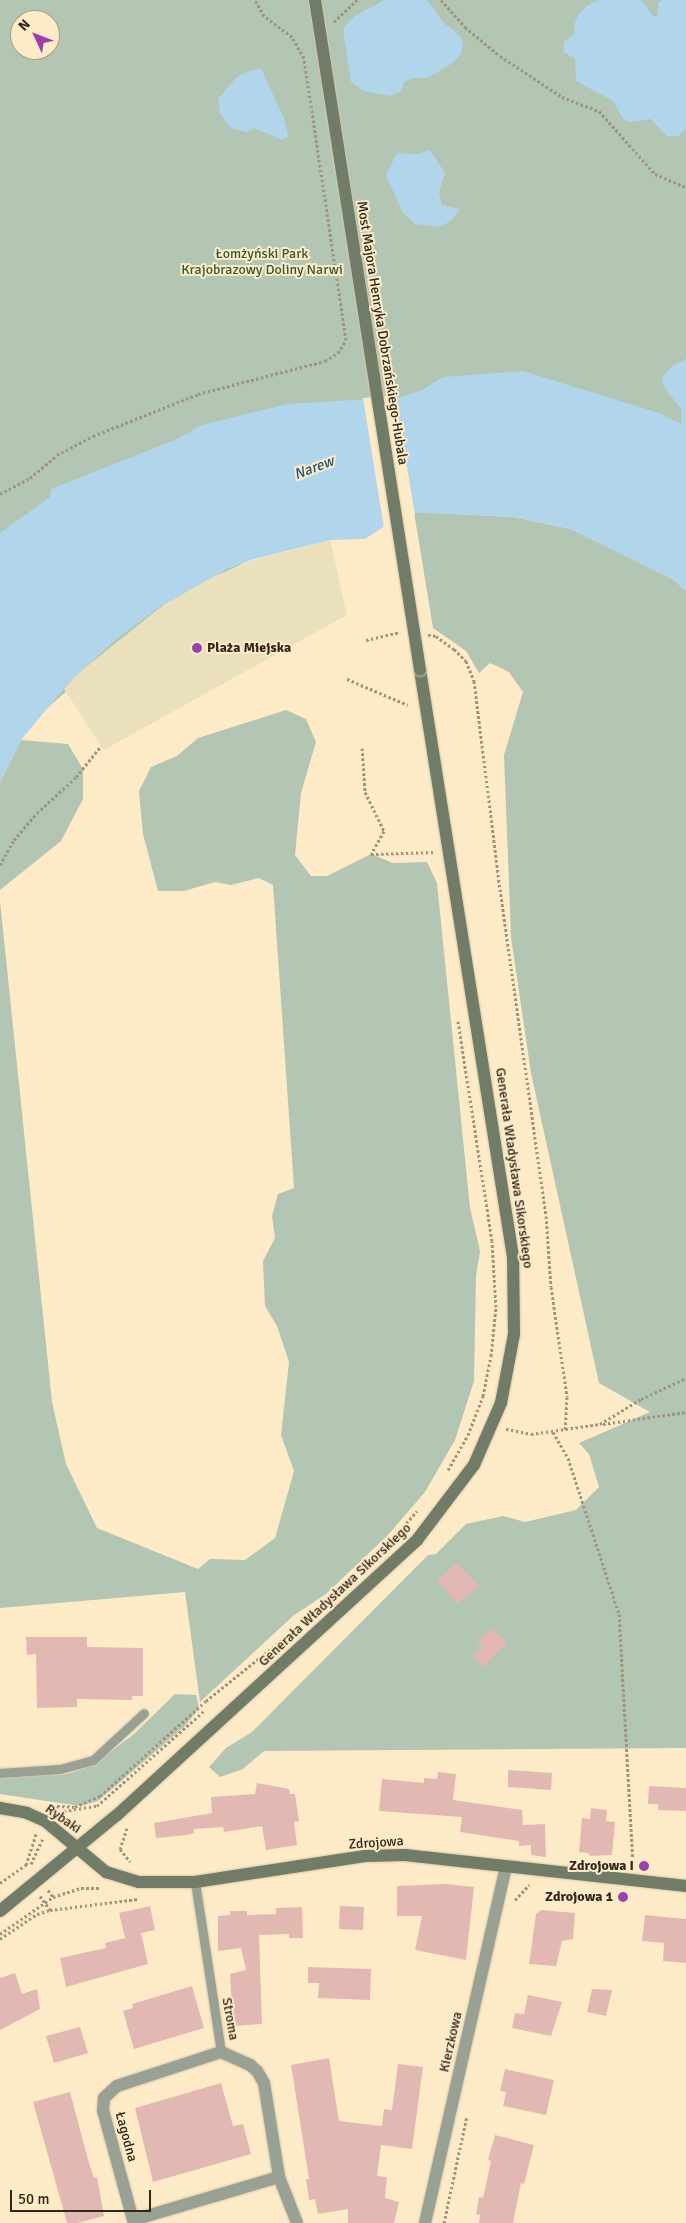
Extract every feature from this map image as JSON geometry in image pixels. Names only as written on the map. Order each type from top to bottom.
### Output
[{"type":"street","name":"Most Majora Henryka Dobrzańskiego-Hubala","points":[[315,0],[420,670]]},
{"type":"street","name":"Generała Władysława Sikorskiego","points":[[0,1911],[79,1849],[417,1540],[460,1488],[494,1424],[507,1381],[514,1334],[513,1257],[420,670]]},
{"type":"street","name":"Rybaki","points":[[0,1808],[27,1813],[48,1824],[79,1849]]},
{"type":"street","name":"Zdrojowa","points":[[79,1849],[106,1872],[123,1879],[160,1884],[196,1882],[388,1855],[686,1886]]},
{"type":"street","name":"Kierzkowa","points":[[425,2223],[506,1867]]},
{"type":"street","name":"Stroma","points":[[221,2052],[250,2065],[261,2077],[279,2177],[298,2223]]},
{"type":"street","name":"Łagodna","points":[[221,2052],[117,2086],[104,2098],[103,2110],[133,2222],[279,2177]]},
{"type":"lane","points":[[0,1772],[60,1769],[93,1760],[144,1713]]},
{"type":"lane","name":"Stroma","points":[[196,1882],[221,2052]]},
{"type":"path","points":[[0,494],[30,478],[57,455],[92,436],[198,394],[325,361],[338,353],[346,340],[304,58],[292,38],[264,16],[255,0]]},
{"type":"path","points":[[440,0],[465,27],[500,56],[562,97],[599,111],[655,174],[686,187]]},
{"type":"path","points":[[366,640],[402,632]]},
{"type":"path","points":[[419,633],[436,636],[454,649],[466,661],[474,680],[500,889],[546,1216],[551,1287],[567,1397],[565,1430]]},
{"type":"path","points":[[347,679],[411,705]]},
{"type":"path","points":[[410,700],[410,714]]},
{"type":"path","points":[[0,865],[31,820],[76,777],[101,746]]},
{"type":"path","points":[[362,748],[364,792],[384,831],[371,854],[450,851]]},
{"type":"path","points":[[430,842],[433,862]]},
{"type":"path","points":[[435,842],[438,862]]},
{"type":"path","points":[[457,1017],[492,1241],[496,1307],[491,1356],[482,1396],[468,1435],[447,1476],[462,1455],[487,1397],[496,1357],[500,1307],[497,1239],[462,1016]]},
{"type":"path","points":[[600,1424],[641,1399],[686,1378]]},
{"type":"path","points":[[494,1424],[513,1432],[553,1432],[686,1412]]},
{"type":"path","points":[[553,1432],[568,1458],[619,1614],[634,1880]]},
{"type":"path","points":[[388,1546],[421,1510]]},
{"type":"path","points":[[53,1897],[30,1866],[57,1806],[75,1807],[100,1796],[206,1701],[291,1632]]},
{"type":"path","points":[[288,1643],[295,1637]]},
{"type":"path","points":[[265,1662],[280,1649]]},
{"type":"path","points":[[0,1883],[26,1865],[36,1833],[64,1811],[97,1806],[211,1705]]},
{"type":"path","points":[[30,1829],[36,1833]]},
{"type":"path","points":[[0,1934],[53,1897],[81,1888],[107,1888]]},
{"type":"path","points":[[0,1939],[37,1914],[50,1910],[146,1898]]},
{"type":"green space","name":"Łomżyński Park Krajobrazowy Doliny Narwi","points":[[0,0],[686,0],[686,552],[516,492],[337,514],[165,604],[0,750]]},
{"type":"green space","points":[[414,512],[514,517],[571,529],[674,580],[686,591],[686,1748],[264,1751],[243,1769],[220,1777],[209,1767],[226,1748],[252,1732],[428,1555],[436,1554],[466,1524],[503,1516],[525,1522],[576,1510],[599,1487],[589,1454],[579,1443],[650,1412],[599,1383],[531,1073],[511,937],[504,755],[523,692],[509,672],[490,663],[479,673],[466,651],[433,628]]},
{"type":"green space","points":[[286,710],[306,719],[316,742],[301,793],[295,855],[311,876],[327,876],[371,854],[393,863],[427,862],[437,883],[470,1208],[480,1251],[476,1276],[474,1381],[455,1440],[425,1492],[388,1535],[326,1594],[293,1616],[200,1702],[185,1592],[0,1608],[0,901],[52,1402],[66,1464],[97,1528],[198,1569],[210,1559],[245,1560],[275,1538],[294,1471],[281,1435],[289,1362],[277,1326],[265,1306],[263,1261],[275,1238],[272,1216],[278,1194],[294,1188],[273,885],[259,878],[231,885],[215,882],[184,891],[158,891],[143,834],[139,791],[151,767],[177,756],[198,738]]},
{"type":"green space","points":[[21,740],[68,744],[83,769],[83,799],[61,841],[0,890],[0,782]]},
{"type":"green space","points":[[175,1694],[196,1695],[199,1708],[185,1726],[98,1801],[80,1806],[0,1794],[0,1778],[67,1774],[91,1766],[133,1735]]},
{"type":"sand","name":"Plaża Miejska","points":[[330,540],[347,615],[104,750],[64,689],[76,675],[157,610],[205,580],[254,560]]},
{"type":"water","points":[[384,0],[427,0],[443,22],[459,35],[463,44],[461,54],[454,62],[428,78],[413,78],[404,82],[402,91],[391,96],[364,91],[351,82],[344,37],[344,27],[355,16]]},
{"type":"water","points":[[599,0],[641,0],[654,17],[658,15],[658,3],[662,0],[686,0],[686,129],[678,136],[667,136],[651,119],[629,122],[623,119],[613,101],[576,81],[575,59],[564,52],[564,42],[575,33],[574,25],[579,14],[588,5]]},
{"type":"water","points":[[261,68],[285,121],[288,136],[282,140],[254,128],[247,132],[231,128],[220,114],[218,99],[235,79],[243,73]]},
{"type":"water","points":[[430,150],[445,173],[439,192],[442,205],[460,209],[452,220],[440,227],[415,224],[403,213],[386,175],[397,153],[418,154]]},
{"type":"water","name":"Narew","points":[[686,359],[686,591],[674,580],[571,529],[514,517],[406,512],[365,539],[330,540],[254,559],[227,569],[158,608],[118,638],[72,679],[21,740],[0,782],[0,533],[50,497],[51,489],[175,440],[202,425],[288,404],[402,397],[422,390],[443,377],[523,371],[659,413],[681,424],[681,409],[664,387],[662,378],[671,367]]},
{"type":"pier","points":[[395,395],[415,515],[407,515],[384,528],[363,398]]},
{"type":"building","points":[[457,1562],[479,1586],[458,1604],[437,1581]]},
{"type":"building","points":[[491,1628],[508,1643],[483,1667],[473,1656],[482,1647],[477,1642]]},
{"type":"building","points":[[26,1637],[87,1637],[87,1647],[143,1648],[143,1696],[132,1696],[132,1700],[77,1699],[77,1707],[37,1708],[36,1654],[27,1655]]},
{"type":"building","points":[[508,1770],[552,1773],[551,1790],[508,1787]]},
{"type":"building","points":[[438,1772],[456,1774],[453,1800],[522,1810],[523,1825],[545,1824],[546,1857],[531,1855],[531,1845],[519,1846],[519,1841],[460,1832],[462,1817],[379,1811],[382,1779],[424,1783],[424,1778],[437,1779]]},
{"type":"building","points":[[257,1783],[289,1789],[290,1794],[295,1794],[299,1821],[294,1822],[297,1845],[266,1850],[262,1826],[224,1832],[223,1827],[194,1829],[194,1833],[187,1835],[156,1838],[154,1823],[212,1813],[211,1797],[255,1794]]},
{"type":"building","points":[[649,1786],[686,1788],[686,1811],[658,1810],[658,1804],[648,1804]]},
{"type":"building","points":[[591,1808],[607,1810],[606,1821],[615,1822],[612,1855],[590,1856],[588,1853],[579,1852],[582,1818],[590,1819]]},
{"type":"building","points":[[445,1884],[474,1887],[466,1960],[415,1950],[422,1916],[397,1916],[397,1886]]},
{"type":"building","points":[[150,1906],[155,1930],[141,1933],[148,1964],[66,1987],[60,1958],[106,1948],[105,1943],[125,1938],[119,1913]]},
{"type":"building","points":[[340,1906],[364,1907],[363,1930],[339,1929]]},
{"type":"building","points":[[302,1907],[303,1938],[289,1938],[289,1934],[259,1935],[262,2024],[233,2026],[230,1974],[246,1970],[241,1948],[218,1951],[218,1916],[230,1915],[230,1911],[247,1911],[247,1915],[276,1914],[276,1908]]},
{"type":"building","points":[[541,1910],[575,1913],[573,1939],[562,1941],[556,1966],[529,1964],[536,1914]]},
{"type":"building","points":[[645,1915],[686,1919],[686,1963],[663,1961],[664,1943],[642,1941]]},
{"type":"building","points":[[308,1967],[371,1969],[370,2000],[318,1998],[319,1983],[308,1983]]},
{"type":"building","points":[[15,1973],[22,1994],[37,1989],[40,2009],[0,2030],[0,1978]]},
{"type":"building","points":[[192,1986],[204,2028],[134,2049],[123,2011],[133,2008],[132,2004]]},
{"type":"building","points":[[592,1989],[612,1990],[606,2016],[587,2012]]},
{"type":"building","points":[[528,1995],[562,2002],[551,2036],[512,2028],[515,2013],[524,2014]]},
{"type":"building","points":[[80,2027],[88,2053],[54,2063],[46,2036]]},
{"type":"building","points":[[329,2058],[339,2121],[382,2126],[384,2109],[392,2110],[398,2064],[423,2067],[412,2149],[381,2145],[377,2176],[387,2177],[385,2198],[399,2202],[394,2223],[348,2223],[348,2209],[318,2214],[315,2199],[309,2200],[306,2179],[309,2179],[291,2065]]},
{"type":"building","points":[[505,2069],[554,2080],[546,2115],[503,2106],[506,2092],[500,2091]]},
{"type":"building","points":[[221,2083],[233,2126],[243,2124],[251,2154],[153,2182],[135,2108]]},
{"type":"building","points":[[70,2092],[89,2163],[94,2178],[97,2177],[104,2216],[78,2223],[67,2223],[33,2102]]},
{"type":"building","points":[[495,2135],[534,2145],[524,2184],[521,2183],[513,2223],[479,2223],[480,2215],[476,2214],[479,2197],[483,2198],[491,2161],[488,2160]]},
{"type":"place","name":"Plaża Miejska","points":[[197,648]]},
{"type":"place","name":"Zdrojowa I","points":[[644,1866]]},
{"type":"place","name":"Zdrojowa 1","points":[[623,1897]]}]
